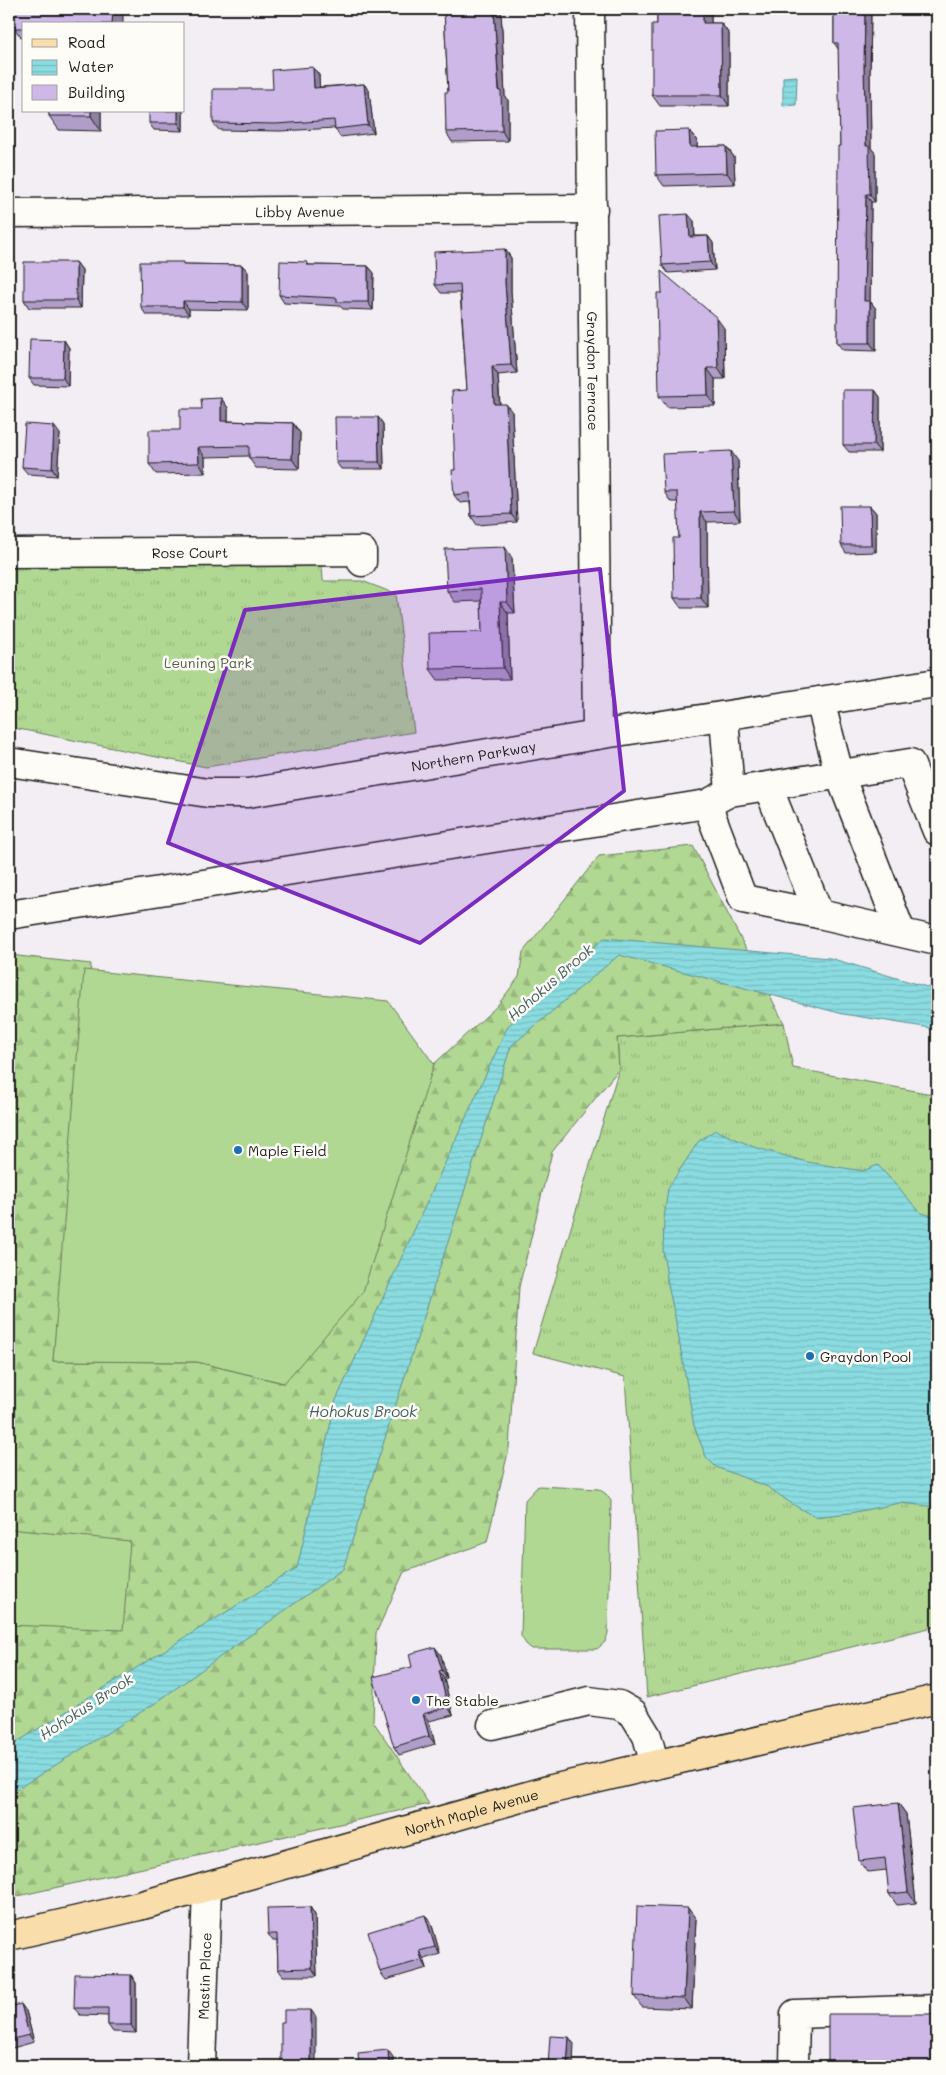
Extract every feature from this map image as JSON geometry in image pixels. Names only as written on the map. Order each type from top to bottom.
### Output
[{"type":"main road","name":"North Maple Avenue","points":[[9,1936],[139,1906],[552,1789],[937,1698]]},
{"type":"street","name":"Graydon Terrace","points":[[590,9],[597,735]]},
{"type":"street","name":"Libby Avenue","points":[[9,213],[593,210]]},
{"type":"street","name":"Rose Court","points":[[9,553],[362,551],[362,562]]},
{"type":"street","name":"Northern Parkway","points":[[9,762],[208,793],[248,794],[597,735],[937,684]]},
{"type":"street","points":[[820,701],[839,773],[901,932]]},
{"type":"street","points":[[724,717],[718,798],[743,900],[819,914],[937,941]]},
{"type":"street","points":[[9,915],[718,798],[839,773],[910,763],[937,831]]},
{"type":"street","points":[[768,787],[819,914]]},
{"type":"street","points":[[492,1726],[589,1701],[619,1705],[633,1713],[647,1736],[655,1765]]},
{"type":"street","name":"Mastin Place","points":[[201,2066],[207,1887]]},
{"type":"street","points":[[794,2066],[795,2014],[937,2009]]},
{"type":"highlighted area","points":[[600,569],[624,791],[420,943],[168,843],[245,610]]},
{"type":"green space","name":"Leuning Park","points":[[9,558],[322,563],[323,581],[362,581],[396,594],[414,732],[206,767],[9,727]]},
{"type":"green space","points":[[693,846],[784,1023],[617,1038],[619,1069],[552,1152],[519,1287],[509,1448],[487,1542],[404,1572],[376,1633],[373,1721],[429,1804],[9,1898],[9,955],[91,964],[53,1361],[197,1362],[283,1383],[434,1064],[497,1006],[519,977],[523,952],[599,856]]},
{"type":"green space","name":"Maple Field","points":[[84,970],[388,1001],[434,1064],[363,1292],[284,1383],[197,1362],[53,1361]]},
{"type":"green space","name":"Graydon Pool","points":[[784,1023],[793,1068],[937,1095],[937,1626],[647,1697],[625,1377],[533,1353],[619,1069],[617,1038]]},
{"type":"green space","points":[[538,1486],[599,1489],[611,1501],[608,1633],[605,1642],[597,1649],[532,1649],[521,1636],[525,1500]]},
{"type":"green space","points":[[9,1529],[130,1541],[123,1630],[9,1625]]},
{"type":"water","points":[[797,76],[796,105],[783,106],[783,77]]},
{"type":"water","name":"Hohokus Brook","points":[[604,938],[830,958],[937,990],[937,1029],[843,1014],[619,955],[511,1046],[343,1569],[154,1704],[9,1794],[9,1747],[297,1568],[336,1400],[508,1026]]},
{"type":"water","name":"Graydon Pool","points":[[715,1130],[754,1147],[807,1162],[863,1171],[878,1165],[921,1213],[937,1217],[937,1507],[900,1503],[850,1513],[815,1517],[768,1487],[716,1467],[706,1457],[694,1426],[663,1251],[664,1219],[668,1188],[698,1142]]},
{"type":"building","points":[[15,9],[113,9],[112,22],[22,22],[22,28],[14,28]]},
{"type":"building","points":[[444,9],[494,9],[499,91],[501,91],[502,131],[446,132],[445,92],[448,92]]},
{"type":"building","points":[[657,9],[703,9],[703,23],[721,23],[722,95],[652,95],[652,24],[657,24]]},
{"type":"building","points":[[834,9],[865,9],[866,146],[869,146],[870,194],[866,194],[864,301],[870,301],[870,343],[837,343],[838,146],[840,146],[838,43],[834,43]]},
{"type":"building","points":[[313,67],[314,88],[364,84],[368,125],[335,129],[334,120],[276,124],[213,123],[213,89],[273,89],[272,70]]},
{"type":"building","points":[[49,112],[91,112],[91,116],[49,116]]},
{"type":"building","points":[[149,112],[178,112],[178,123],[149,123]]},
{"type":"building","points":[[689,130],[690,147],[726,146],[727,173],[656,175],[655,131]]},
{"type":"building","points":[[688,214],[690,237],[708,236],[710,262],[662,265],[659,216]]},
{"type":"building","points":[[505,249],[505,283],[511,365],[492,366],[494,404],[506,404],[511,514],[471,516],[470,493],[454,495],[452,470],[455,470],[452,391],[467,390],[460,284],[435,285],[434,252]]},
{"type":"building","points":[[280,261],[307,262],[307,265],[368,266],[368,302],[337,302],[337,298],[279,295]]},
{"type":"building","points":[[24,262],[76,262],[76,300],[24,300]]},
{"type":"building","points":[[140,262],[242,265],[242,302],[183,301],[183,307],[141,307]]},
{"type":"building","points":[[661,271],[716,317],[718,368],[707,368],[708,395],[659,396],[657,293],[662,293]]},
{"type":"building","points":[[30,339],[64,340],[63,378],[29,378]]},
{"type":"building","points":[[843,390],[875,390],[874,445],[843,445]]},
{"type":"building","points":[[221,398],[221,421],[293,423],[292,459],[249,458],[249,446],[198,447],[199,463],[149,464],[149,430],[180,430],[180,409],[202,409],[201,399]]},
{"type":"building","points":[[335,417],[378,417],[379,462],[336,462]]},
{"type":"building","points":[[25,424],[54,426],[52,469],[22,467]]},
{"type":"building","points":[[731,451],[734,511],[700,512],[701,598],[674,598],[673,538],[679,538],[677,492],[664,492],[662,454]]},
{"type":"building","points":[[840,506],[870,506],[871,545],[841,545]]},
{"type":"building","points":[[505,547],[507,602],[500,602],[503,668],[430,669],[429,633],[482,632],[481,589],[447,591],[445,549]]},
{"type":"building","name":"The Stable","points":[[435,1647],[442,1670],[439,1671],[448,1707],[423,1714],[429,1736],[394,1747],[373,1677],[412,1667],[409,1654]]},
{"type":"building","points":[[934,1750],[937,1750],[937,1800],[933,1800]]},
{"type":"building","points":[[898,1803],[908,1892],[889,1894],[885,1858],[859,1861],[853,1808]]},
{"type":"building","points":[[637,1906],[688,1908],[684,1998],[634,1996]]},
{"type":"building","points":[[310,1907],[312,1968],[278,1969],[277,1934],[268,1934],[267,1908]]},
{"type":"building","points":[[425,1915],[435,1947],[419,1951],[422,1960],[380,1972],[368,1932]]},
{"type":"building","points":[[75,1974],[131,1975],[131,2025],[108,2025],[108,2008],[74,2008]]},
{"type":"building","points":[[21,2004],[29,2035],[9,2040],[9,2007]]},
{"type":"building","points":[[284,2010],[311,2010],[311,2066],[281,2066],[281,2022],[284,2022]]},
{"type":"building","points":[[828,2014],[937,2014],[937,2066],[828,2066]]},
{"type":"building","points":[[550,2036],[569,2037],[567,2066],[548,2066]]},
{"type":"building","points":[[388,2050],[389,2066],[359,2066],[358,2053]]},
{"type":"building","points":[[72,2062],[113,2063],[113,2066],[72,2066]]},
{"type":"place","name":"Maple Field","points":[[238,1150]]},
{"type":"place","name":"Graydon Pool","points":[[810,1356]]},
{"type":"place","name":"The Stable","points":[[416,1700]]}]
